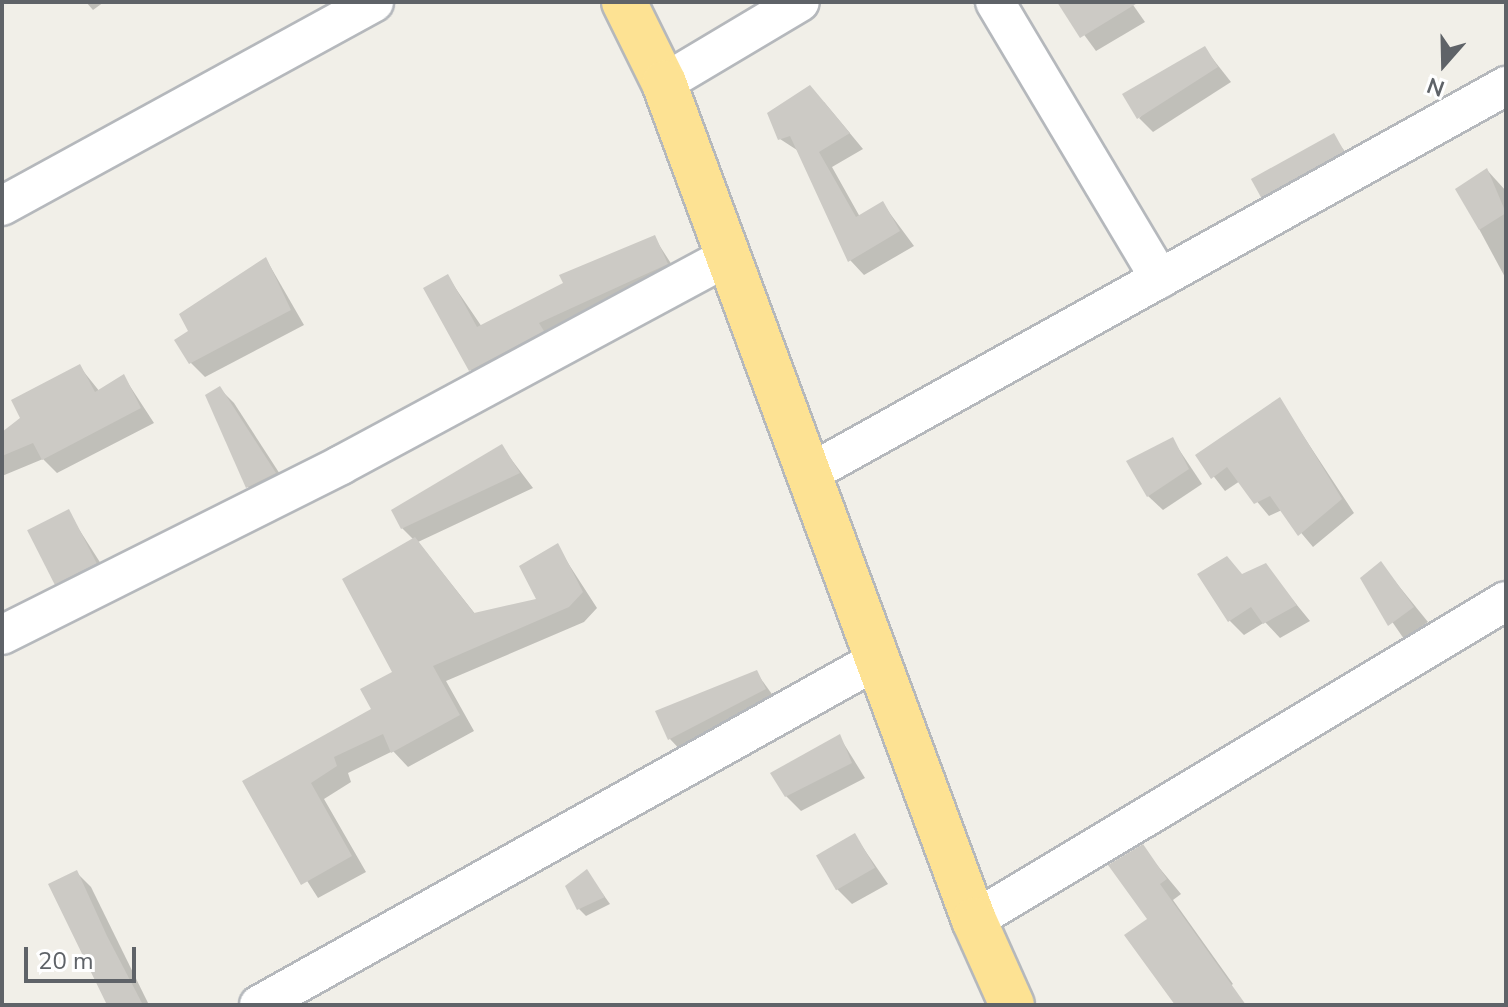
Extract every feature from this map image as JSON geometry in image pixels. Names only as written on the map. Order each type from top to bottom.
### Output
[{"type":"highway","points":[[624,2],[664,83],[974,920],[1012,1005]]},
{"type":"street","points":[[2,206],[374,2]]},
{"type":"street","points":[[664,83],[800,2]]},
{"type":"street","points":[[995,2],[1160,279]]},
{"type":"street","points":[[808,474],[1506,86]]},
{"type":"street","points":[[2,635],[341,465],[727,257]]},
{"type":"street","points":[[974,920],[1506,601]]},
{"type":"street","points":[[259,1005],[877,660]]},
{"type":"building","points":[[1057,2],[1139,2],[1080,38]]},
{"type":"building","points":[[1205,46],[1218,67],[1137,119],[1122,94]]},
{"type":"building","points":[[810,85],[850,133],[819,152],[856,217],[883,201],[900,231],[848,262],[790,136],[778,140],[767,113]]},
{"type":"building","points":[[1334,133],[1344,151],[1261,197],[1251,179]]},
{"type":"building","points":[[1487,168],[1506,213],[1479,230],[1455,189]]},
{"type":"building","points":[[655,235],[668,264],[539,323],[544,331],[469,371],[423,288],[448,274],[477,327],[563,283],[559,275]]},
{"type":"building","points":[[266,257],[291,310],[189,364],[174,340],[188,331],[179,314]]},
{"type":"building","points":[[80,364],[95,392],[124,374],[141,408],[42,460],[33,443],[2,456],[2,432],[20,418],[11,400]]},
{"type":"building","points":[[220,386],[276,473],[246,488],[205,395]]},
{"type":"building","points":[[1280,397],[1342,499],[1298,536],[1270,496],[1254,504],[1227,467],[1211,479],[1195,455]]},
{"type":"building","points":[[1173,437],[1189,469],[1147,497],[1126,461]]},
{"type":"building","points":[[502,444],[520,473],[401,529],[391,510]]},
{"type":"building","points":[[69,509],[97,563],[55,585],[27,530]]},
{"type":"building","points":[[415,537],[474,613],[536,599],[519,566],[558,543],[583,592],[569,607],[433,666],[460,715],[391,753],[383,734],[334,757],[337,766],[311,783],[352,856],[301,885],[242,781],[371,709],[360,689],[392,672],[342,579]]},
{"type":"building","points":[[1227,556],[1242,574],[1266,563],[1297,605],[1263,624],[1251,607],[1228,622],[1197,574]]},
{"type":"building","points":[[1381,561],[1414,607],[1388,626],[1360,578]]},
{"type":"building","points":[[757,670],[766,689],[668,740],[655,711]]},
{"type":"building","points":[[840,734],[852,763],[785,797],[770,773]]},
{"type":"building","points":[[855,833],[875,868],[836,890],[816,856]]},
{"type":"building","points":[[1143,844],[1167,879],[1160,884],[1246,1005],[1175,1005],[1124,935],[1147,919],[1108,865]]},
{"type":"building","points":[[587,869],[605,897],[577,910],[565,886]]},
{"type":"building","points":[[77,870],[143,1005],[107,1005],[48,884]]}]
